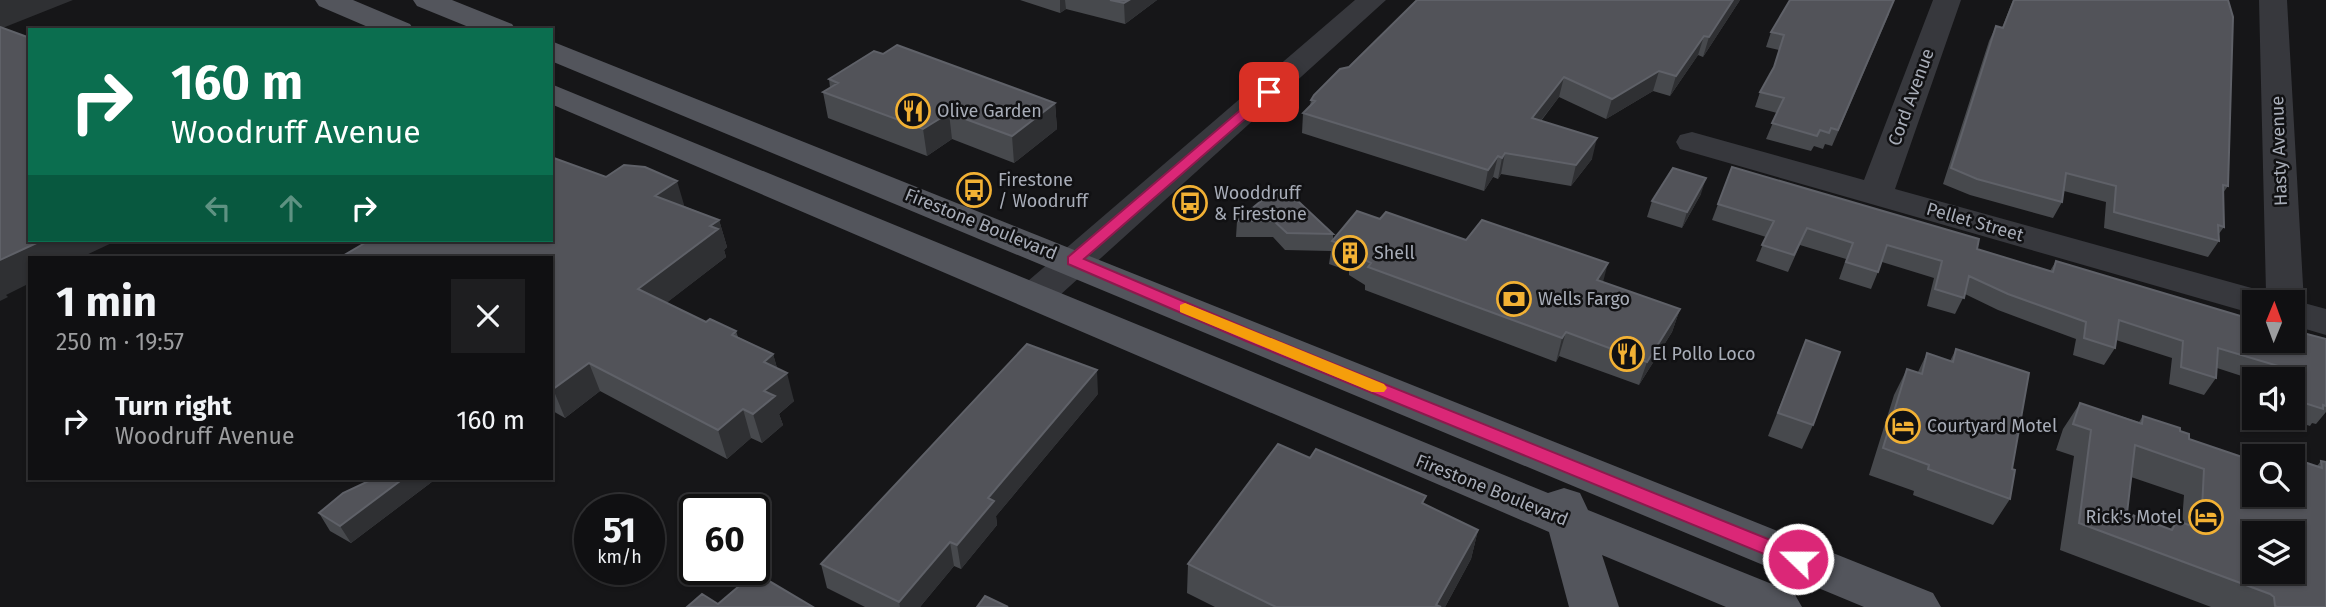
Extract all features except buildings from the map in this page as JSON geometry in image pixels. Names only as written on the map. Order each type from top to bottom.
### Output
[{"type":"main road","points":[[329,0],[395,28]]},
{"type":"main road","points":[[427,0],[497,28]]},
{"type":"main road","name":"Firestone Boulevard","points":[[553,51],[1916,607]]},
{"type":"main road","name":"Firestone Boulevard","points":[[553,94],[1035,296],[1345,430],[1776,607]]},
{"type":"main road","points":[[1558,461],[1567,521],[1594,607]]},
{"type":"street","points":[[1035,296],[1228,130],[1372,0]]},
{"type":"street","name":"Cord Avenue","points":[[1876,194],[1947,0]]},
{"type":"street","name":"Hasty Avenue","points":[[2273,0],[2284,290]]},
{"type":"street","name":"Pellet Street","points":[[1692,142],[2242,298]]},
{"type":"street","points":[[2305,316],[2326,322]]},
{"type":"slow traffic","points":[[1185,309],[1378,388]]},
{"type":"place","name":"Olive Garden","points":[[913,111]]},
{"type":"place","name":"Firestone / Woodruff","points":[[974,190]]},
{"type":"place","name":"Wooddruff & Firestone","points":[[1190,203]]},
{"type":"place","name":"Shell","points":[[1350,253]]},
{"type":"place","name":"Wells Fargo","points":[[1514,299]]},
{"type":"place","name":"El Pollo Loco","points":[[1627,354]]},
{"type":"place","name":"Courtyard Motel","points":[[1903,426]]},
{"type":"place","name":"Rick's Motel","points":[[2206,517]]},
{"type":"route","points":[[1269,92],[1073,261],[1252,337],[1798,559]]}]
